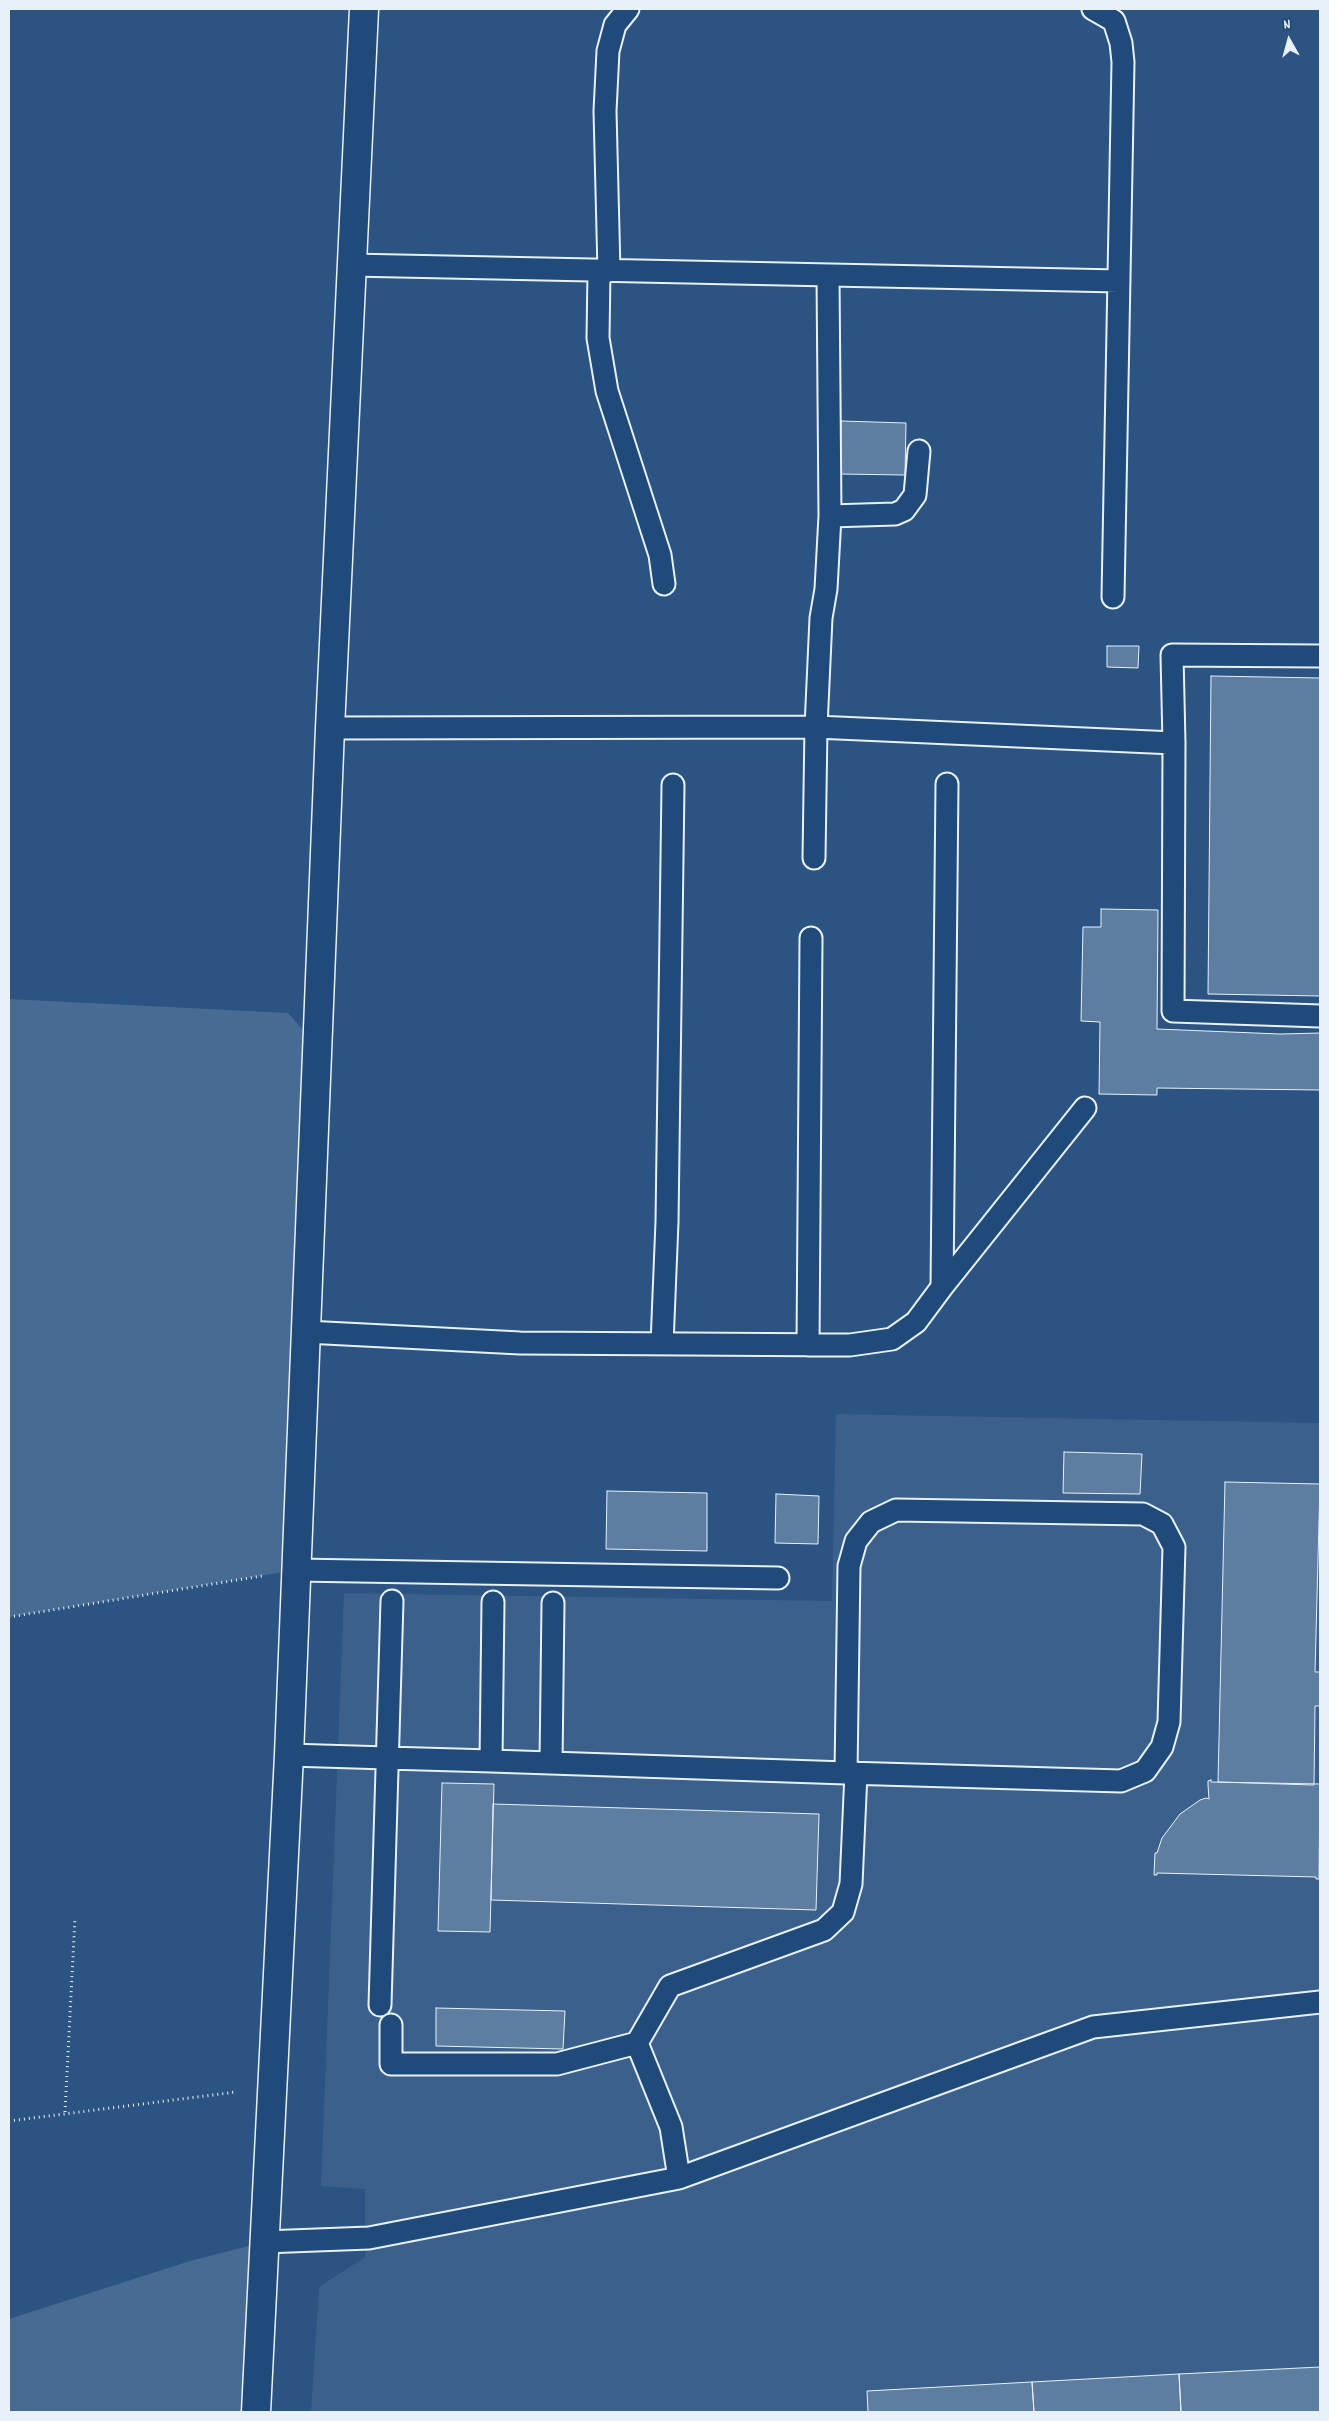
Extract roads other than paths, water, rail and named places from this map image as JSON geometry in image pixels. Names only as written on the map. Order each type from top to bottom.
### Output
[{"type":"street","points":[[256,2412],[289,1755],[330,728],[364,9]]},
{"type":"lane","points":[[628,9],[615,25],[608,51],[605,111],[604,271],[598,338],[607,391],[660,555],[664,584]]},
{"type":"lane","points":[[1093,9],[1114,21],[1121,43],[1123,62],[1113,597]]},
{"type":"lane","points":[[351,265],[1119,281]]},
{"type":"lane","points":[[814,858],[816,727],[821,618],[826,589],[830,516],[828,275]]},
{"type":"lane","points":[[830,516],[895,514],[904,510],[915,495],[919,451]]},
{"type":"lane","points":[[1320,656],[1172,655],[1174,743],[1172,1011],[1320,1016]]},
{"type":"lane","points":[[330,728],[816,727],[1174,743]]},
{"type":"lane","points":[[942,1287],[947,784]]},
{"type":"lane","points":[[662,1344],[667,1222],[672,785]]},
{"type":"lane","points":[[808,1345],[811,938]]},
{"type":"lane","points":[[306,1332],[520,1343],[850,1345],[892,1340],[916,1322],[1085,1108]]},
{"type":"lane","points":[[289,1755],[851,1773],[1121,1781],[1145,1771],[1162,1747],[1169,1722],[1174,1547],[1162,1524],[1143,1514],[896,1510],[871,1522],[856,1540],[849,1566],[851,1773],[851,1884],[843,1912],[824,1930],[670,1986],[637,2043],[557,2064],[391,2064],[391,2024]]},
{"type":"lane","points":[[296,1570],[778,1578]]},
{"type":"lane","points":[[380,2005],[392,1601]]},
{"type":"lane","points":[[491,1761],[493,1602]]},
{"type":"lane","points":[[551,1763],[553,1603]]},
{"type":"lane","points":[[264,2242],[369,2238],[679,2178],[1093,2026],[1320,2002]]},
{"type":"lane","points":[[637,2043],[671,2128],[679,2178]]}]
